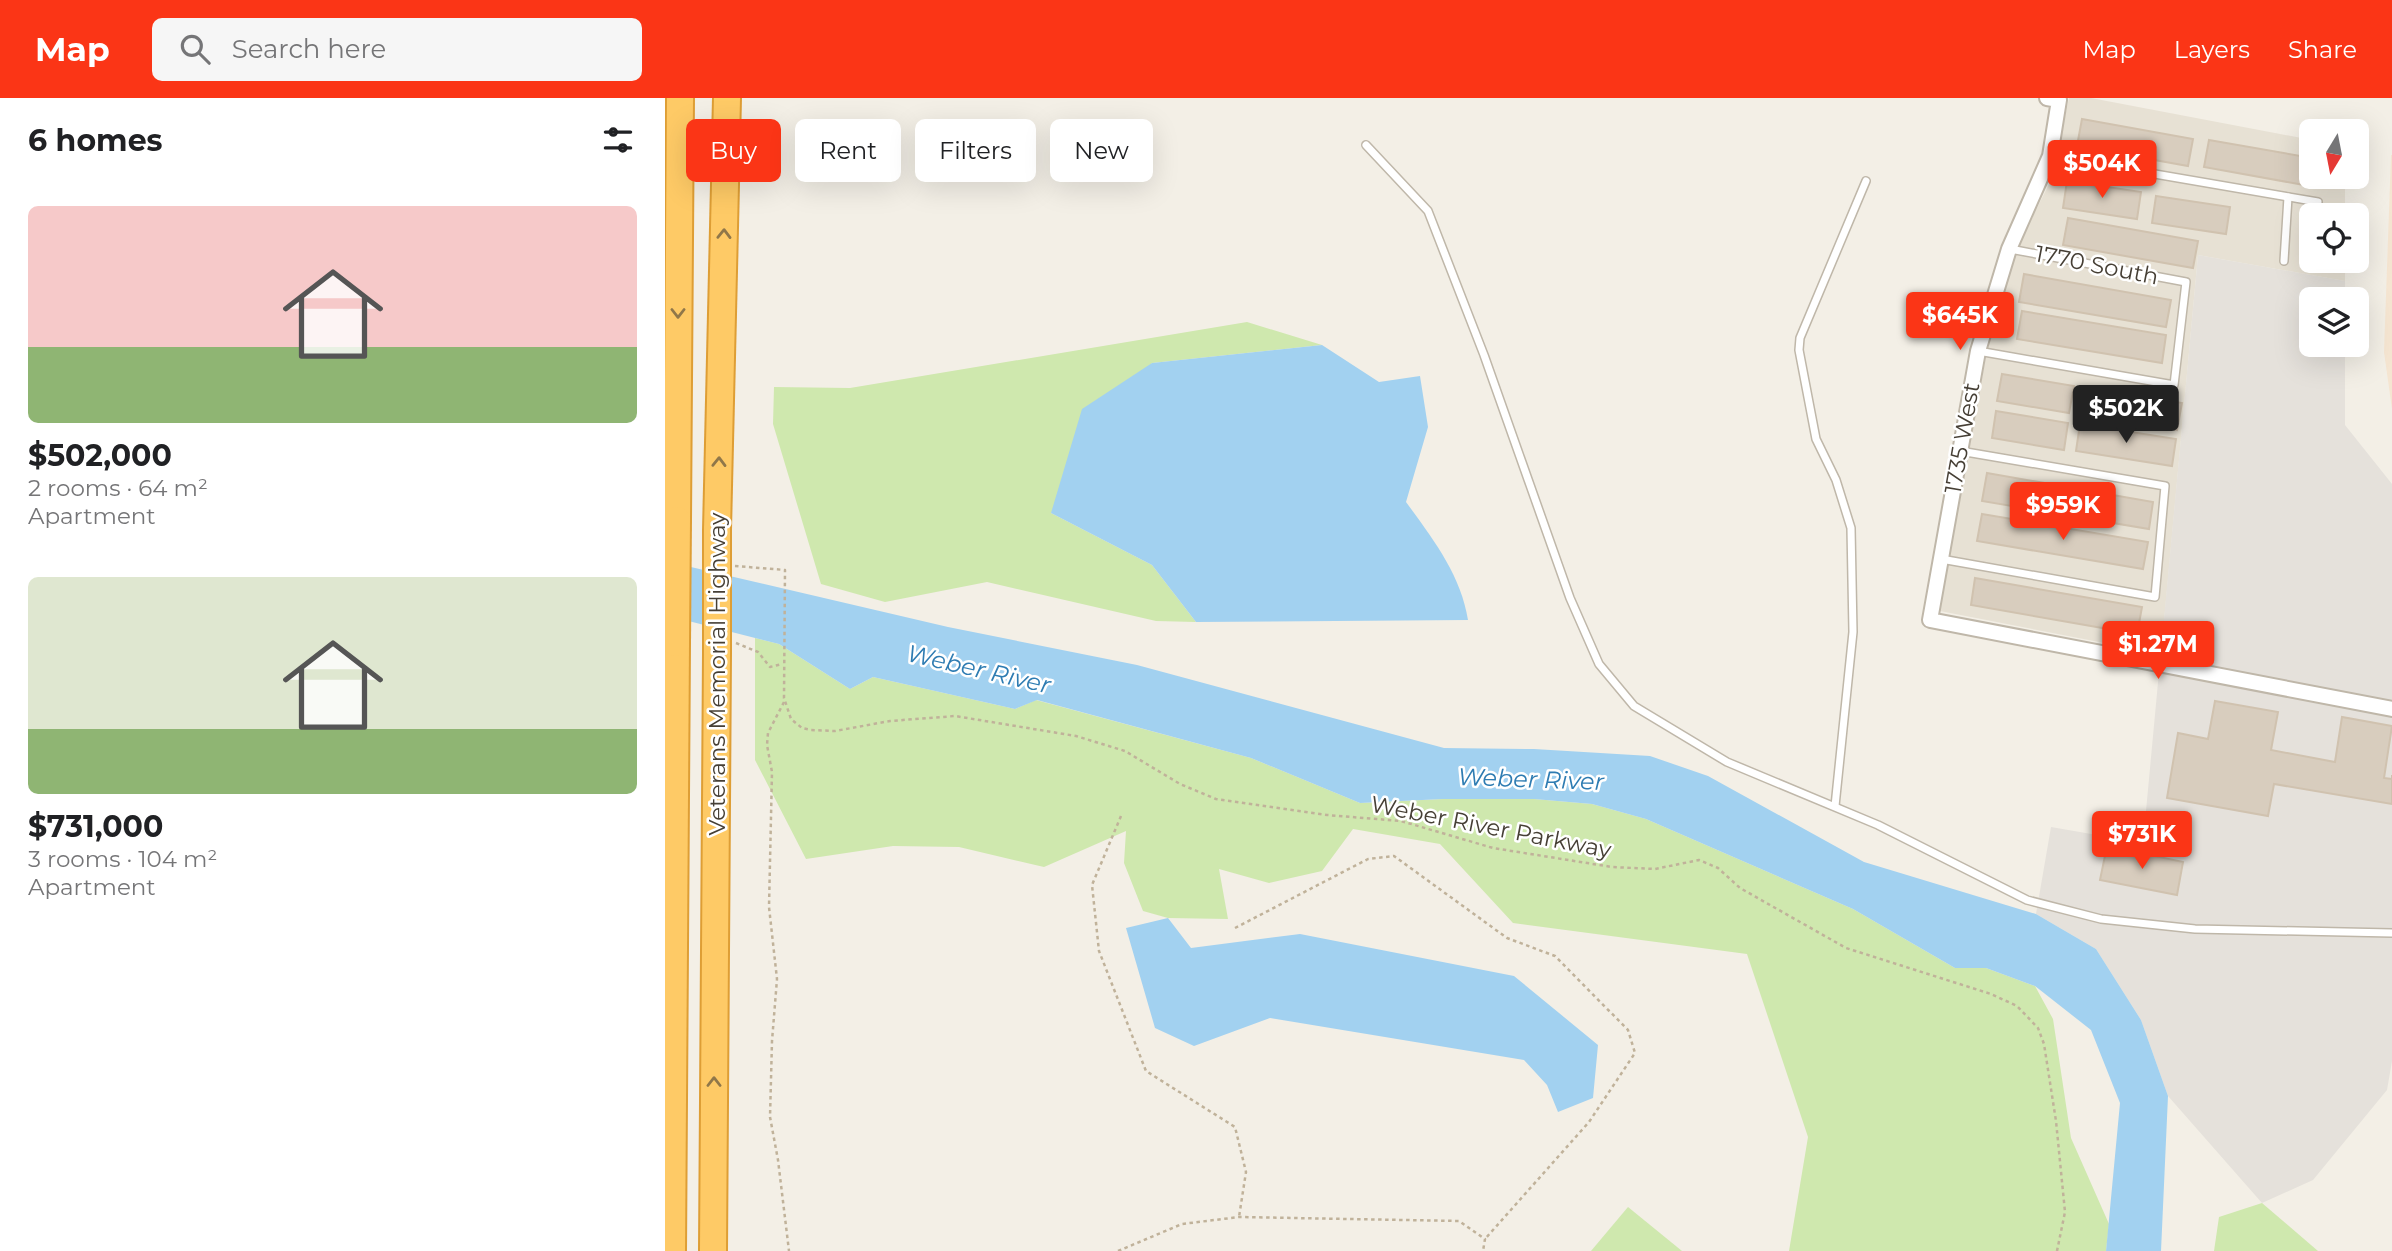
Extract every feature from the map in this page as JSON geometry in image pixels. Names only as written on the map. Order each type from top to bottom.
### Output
[{"type":"highway","name":"Veterans Memorial Highway","points":[[672,1251],[680,98]]},
{"type":"highway","name":"Veterans Memorial Highway","points":[[713,1251],[717,530],[727,98]]},
{"type":"highway","points":[[665,833],[674,805]]},
{"type":"highway","points":[[714,1151],[726,1251]]},
{"type":"street","name":"1735 West","points":[[2053,99],[2050,156],[2009,249],[1978,351],[1930,620],[2392,709]]},
{"type":"lane","points":[[1366,145],[1428,211],[1484,355],[1570,598],[1599,664],[1634,706],[1727,762],[1835,806],[1950,859],[2027,900],[2101,919],[2195,929],[2392,933]]},
{"type":"lane","points":[[2050,156],[2318,202]]},
{"type":"lane","points":[[1835,806],[1853,632],[1851,528],[1836,480],[1816,439],[1800,338],[1866,181]]},
{"type":"lane","points":[[2284,261],[2288,197]]},
{"type":"lane","name":"1770 South","points":[[1978,351],[2174,385],[2186,282],[2009,249]]},
{"type":"lane","points":[[1941,559],[2155,597],[2165,486],[1960,451]]},
{"type":"path","points":[[784,577],[785,702],[768,733],[767,745],[772,772],[769,907],[777,979],[770,1117],[789,1251]]},
{"type":"path","name":"Weber River Parkway","points":[[785,702],[791,719],[802,728],[811,730],[857,729],[890,721],[955,716],[1076,736],[1125,751],[1179,784],[1216,799],[1327,815],[1402,821],[1493,848],[1612,867],[1655,869],[1699,860],[1718,868],[1740,887],[1846,948],[1991,994],[2017,1006],[2038,1028],[2044,1044],[2056,1121],[2065,1212],[2057,1251]]},
{"type":"path","points":[[1121,816],[1092,885],[1099,951],[1146,1072],[1235,1127],[1246,1172],[1239,1217]]},
{"type":"path","points":[[1235,928],[1368,859],[1395,856],[1507,938],[1555,956],[1628,1030],[1635,1053],[1589,1122],[1485,1239],[1483,1251]]},
{"type":"path","points":[[1118,1251],[1182,1224],[1239,1217],[1459,1221],[1485,1239]]},
{"type":"shaded area","points":[[2069,98],[2091,98],[2299,138],[2299,189],[2345,189],[2345,203],[2299,203],[2299,273],[2198,255],[2161,654],[1940,611],[1989,339],[2008,273],[2052,178]]},
{"type":"shaded area","points":[[2392,155],[2392,409],[2384,352]]},
{"type":"shaded area","points":[[2198,255],[2345,281],[2345,287],[2299,287],[2299,357],[2345,357],[2345,425],[2392,484],[2392,1061],[2387,1090],[2313,1180],[2262,1203],[2168,1096],[2141,1020],[2096,949],[2036,914],[2051,827],[2143,843]]},
{"type":"shaded area","points":[[2300,273],[2345,273],[2345,281]]},
{"type":"green space","points":[[1247,322],[1322,345],[1152,363],[1051,513],[1152,565],[1196,622],[1156,621],[987,582],[885,602],[821,584],[773,424],[774,387],[850,388]]},
{"type":"green space","points":[[755,638],[779,644],[850,689],[873,677],[1015,709],[1036,700],[1251,758],[1360,803],[1534,799],[1592,804],[1646,819],[1853,909],[1955,968],[1986,968],[2035,986],[2053,1019],[2071,1138],[2109,1224],[2106,1251],[1789,1251],[1808,1137],[1747,954],[1513,923],[1440,844],[1353,829],[1322,871],[1269,883],[1219,869],[1228,919],[1168,918],[1143,911],[1124,863],[1126,831],[1044,867],[959,847],[893,846],[806,859],[755,760]]},
{"type":"green space","points":[[2262,1203],[2318,1251],[2214,1251],[2219,1217]]},
{"type":"green space","points":[[1628,1207],[1682,1251],[1591,1251]]},
{"type":"water","points":[[1322,345],[1379,382],[1420,376],[1428,427],[1406,502],[1436,544],[1452,573],[1468,620],[1196,622],[1152,565],[1051,513],[1082,409],[1152,363]]},
{"type":"water","name":"Weber River","points":[[665,561],[948,627],[1137,665],[1444,748],[1534,749],[1650,756],[1708,776],[1864,862],[2036,914],[2096,949],[2141,1020],[2168,1096],[2161,1251],[2106,1251],[2120,1103],[2091,1030],[2035,986],[1986,968],[1955,968],[1853,909],[1646,819],[1592,804],[1534,799],[1360,803],[1251,758],[1037,700],[1015,709],[873,677],[850,689],[779,644],[665,615]]},
{"type":"water","points":[[1168,918],[1191,948],[1300,934],[1514,976],[1598,1045],[1593,1098],[1558,1112],[1547,1085],[1524,1060],[1270,1018],[1194,1046],[1155,1028],[1126,928]]},
{"type":"building","points":[[2082,119],[2193,139],[2188,166],[2077,146]]},
{"type":"building","points":[[2209,140],[2299,156],[2299,184],[2204,167]]},
{"type":"building","points":[[2067,181],[2141,192],[2137,219],[2063,208]]},
{"type":"building","points":[[2156,196],[2230,207],[2226,234],[2152,223]]},
{"type":"building","points":[[2068,218],[2198,241],[2193,268],[2063,245]]},
{"type":"building","points":[[2024,274],[2171,300],[2166,327],[2019,302]]},
{"type":"building","points":[[2022,311],[2166,335],[2162,363],[2017,339]]},
{"type":"building","points":[[2002,374],[2074,386],[2069,413],[1997,401]]},
{"type":"building","points":[[2086,387],[2182,403],[2177,430],[2082,414]]},
{"type":"building","points":[[1996,411],[2068,423],[2064,450],[1992,438]]},
{"type":"building","points":[[2080,424],[2176,439],[2172,466],[2076,451]]},
{"type":"building","points":[[1987,473],[2153,502],[2149,529],[1982,501]]},
{"type":"building","points":[[1982,514],[2148,542],[2143,569],[1977,541]]},
{"type":"building","points":[[1975,578],[2142,607],[2137,634],[1971,605]]},
{"type":"building","points":[[2215,701],[2278,712],[2271,750],[2335,762],[2342,717],[2392,726],[2384,778],[2392,779],[2392,804],[2274,784],[2268,816],[2167,798],[2178,733],[2208,739]]},
{"type":"building","points":[[2107,846],[2183,862],[2177,895],[2100,880]]}]
